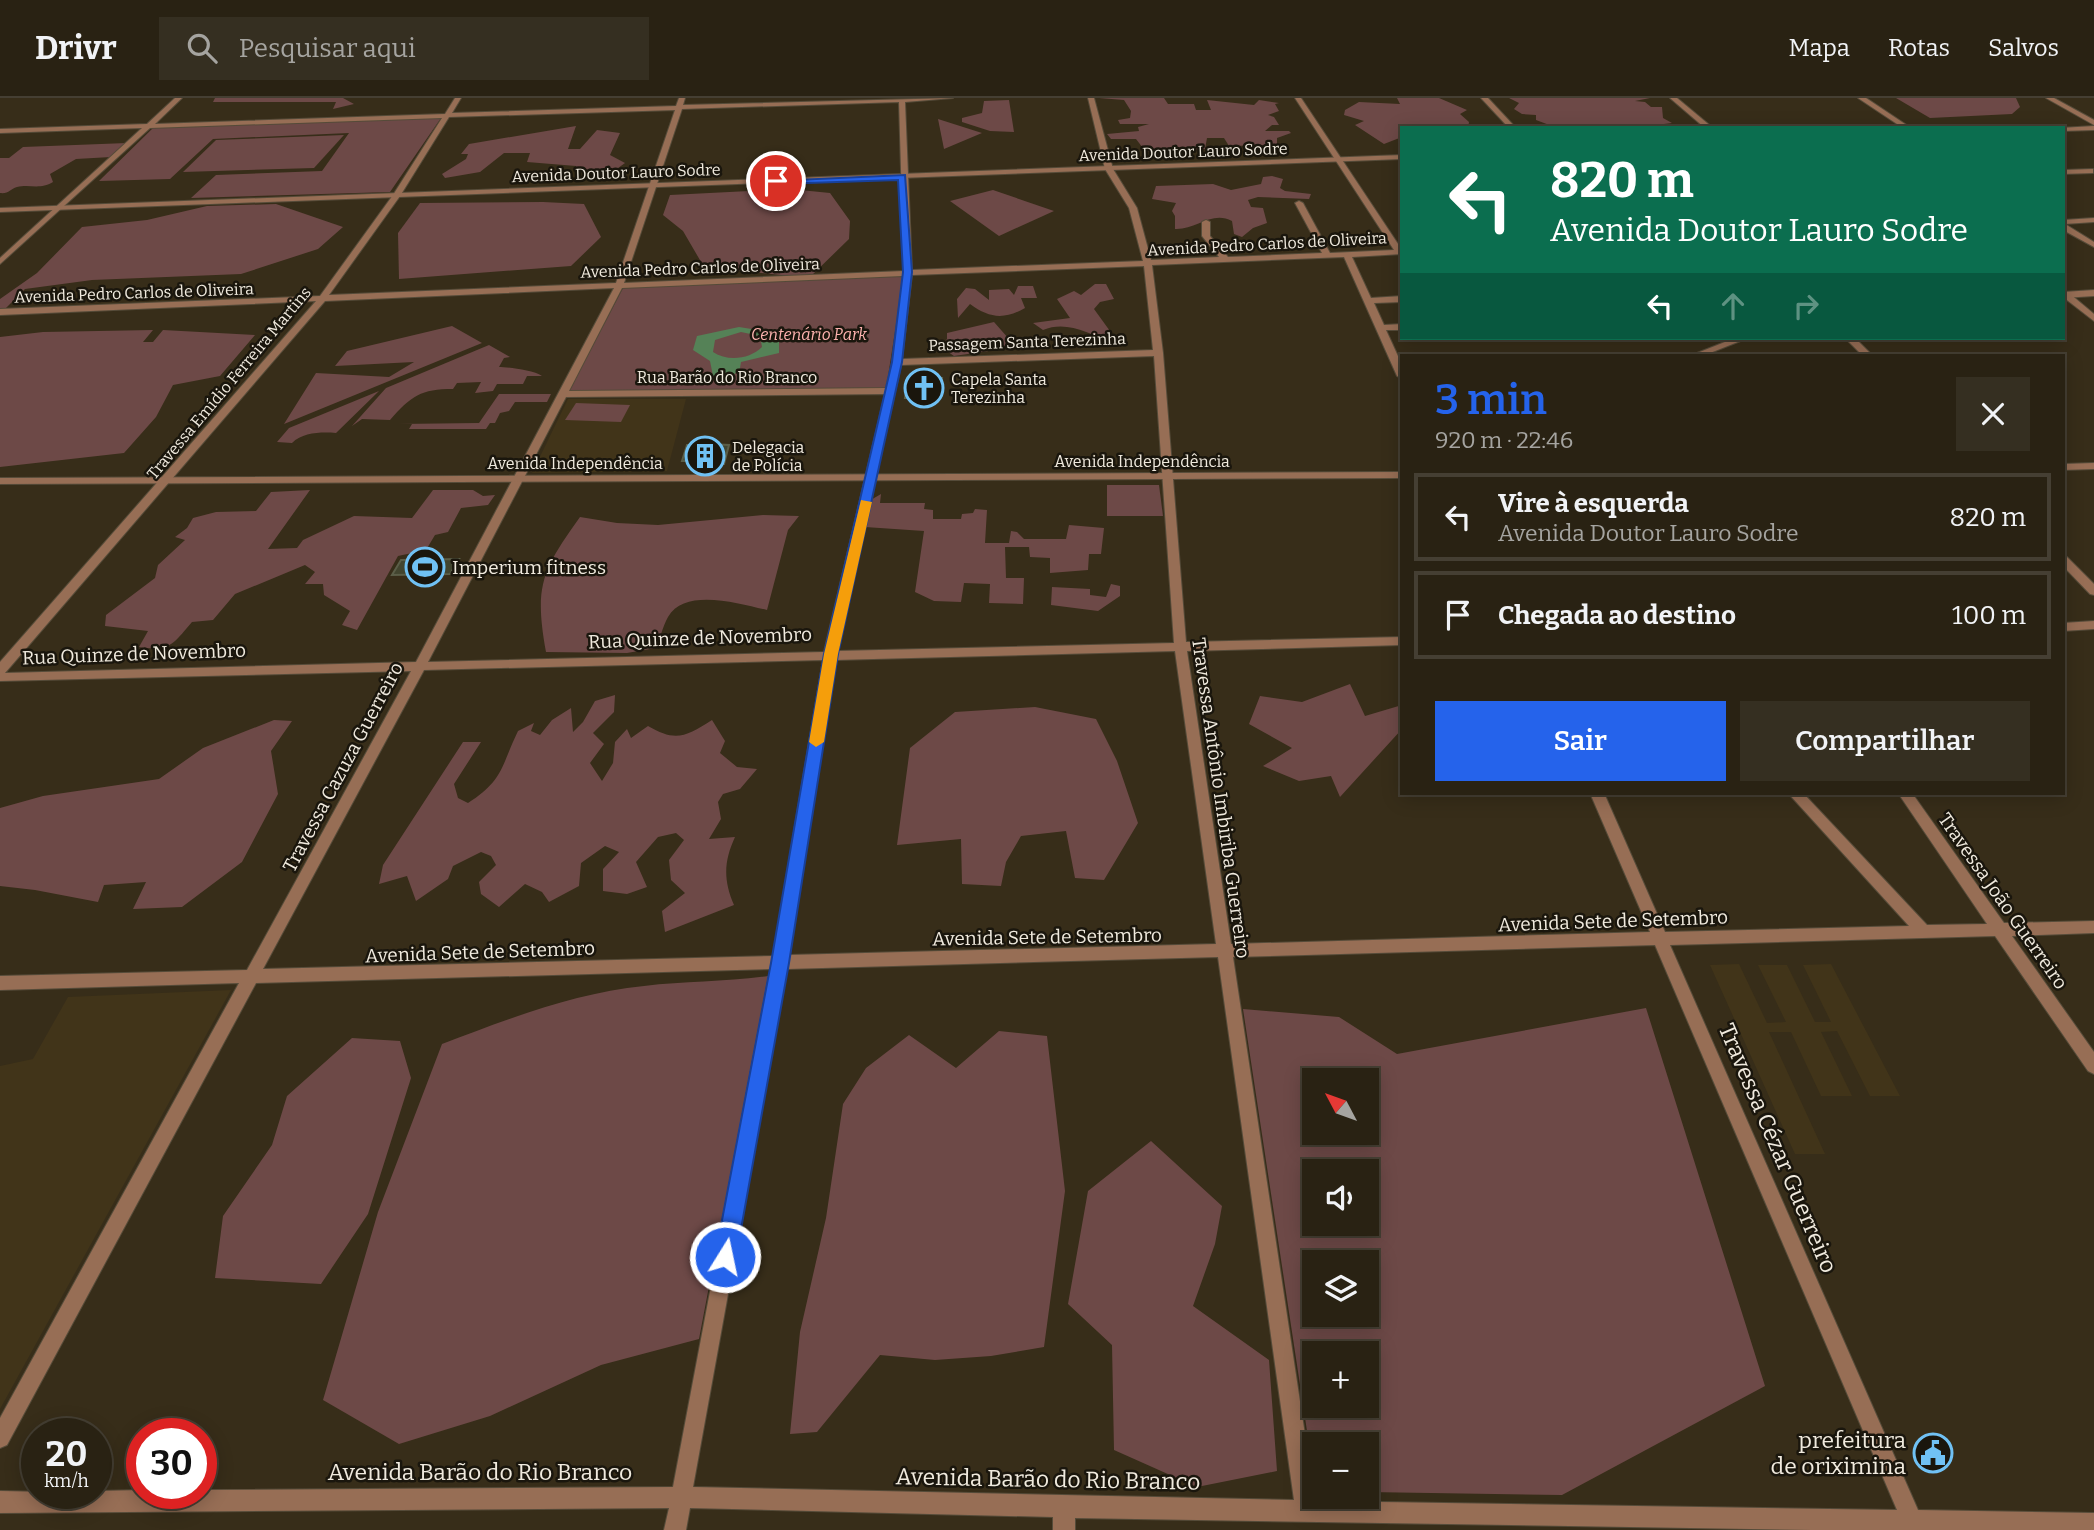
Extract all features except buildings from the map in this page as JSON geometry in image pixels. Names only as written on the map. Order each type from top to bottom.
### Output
[{"type":"street","points":[[0,262],[179,98]]},
{"type":"street","name":"Travessa Emídio Ferreira Martins","points":[[0,670],[322,299],[396,195],[458,98]]},
{"type":"street","name":"Travessa Cazuza Guerreiro","points":[[0,1437],[420,666],[620,286],[650,186],[682,98]]},
{"type":"street","points":[[0,131],[950,98]]},
{"type":"street","name":"Travessa Antônio Imbiriba Guerreiro","points":[[1091,98],[1110,169],[1133,208],[1148,263],[1158,354],[1180,646],[1302,1482]]},
{"type":"street","points":[[1298,98],[1400,252]]},
{"type":"street","points":[[1484,98],[1511,126]]},
{"type":"street","points":[[1673,98],[1708,126]]},
{"type":"street","points":[[1861,98],[1905,126]]},
{"type":"street","points":[[2049,98],[2094,125]]},
{"type":"street","points":[[675,1530],[780,963],[831,654],[897,362],[908,272],[902,177],[902,99]]},
{"type":"street","points":[[2065,129],[2094,125]]},
{"type":"street","name":"Avenida Doutor Lauro Sodre","points":[[0,210],[1400,157]]},
{"type":"street","points":[[2065,172],[2093,171]]},
{"type":"street","points":[[1299,203],[1327,255]]},
{"type":"street","points":[[2065,224],[2094,220]]},
{"type":"street","points":[[1206,222],[1206,236],[1226,260]]},
{"type":"street","points":[[2065,225],[2094,245]]},
{"type":"street","name":"Avenida Pedro Carlos de Oliveira","points":[[0,312],[1400,252]]},
{"type":"street","points":[[1347,254],[1400,372]]},
{"type":"street","points":[[2065,295],[2094,293]]},
{"type":"street","points":[[2065,296],[2094,318]]},
{"type":"street","points":[[1367,300],[1400,299]]},
{"type":"street","points":[[1379,327],[1400,327]]},
{"type":"street","points":[[1699,354],[1727,340]]},
{"type":"street","points":[[1852,340],[1866,354]]},
{"type":"street","name":"Passagem Santa Terezinha","points":[[897,362],[1158,354]]},
{"type":"street","name":"Rua Barão do Rio Branco","points":[[564,394],[890,391]]},
{"type":"street","points":[[2065,467],[2094,466]]},
{"type":"street","name":"Avenida Independência","points":[[0,481],[1400,475]]},
{"type":"street","points":[[2065,561],[2094,591]]},
{"type":"street","points":[[2065,627],[2094,625]]},
{"type":"street","name":"Rua Quinze de Novembro","points":[[0,677],[1400,641]]},
{"type":"street","name":"Travessa Cézar Guerreiro","points":[[1598,795],[1913,1523]]},
{"type":"street","points":[[1797,795],[1924,932]]},
{"type":"street","name":"Travessa João Guerreiro","points":[[1906,795],[2094,1066]]},
{"type":"street","name":"Avenida Sete de Setembro","points":[[0,983],[2094,927]]},
{"type":"street","name":"Avenida Barão do Rio Branco","points":[[0,1502],[680,1497],[1064,1507],[1302,1509]]},
{"type":"street","points":[[1064,1507],[1064,1530]]},
{"type":"street","name":"Avenida Barão do Rio Branco","points":[[1306,1509],[1913,1523],[2094,1524]]},
{"type":"shaded area","points":[[739,327],[776,333],[798,331],[799,339],[779,341],[779,353],[741,362],[740,368],[732,377],[713,376],[710,361],[693,350],[697,336]],"holes":[[[741,332],[760,336],[762,347],[751,354],[732,358],[713,352],[715,340]]]},
{"type":"shaded area","points":[[568,399],[686,399],[667,471],[532,473]]},
{"type":"shaded area","points":[[1739,964],[1767,1023],[1786,1022],[1758,965],[1787,965],[1815,1022],[1831,1022],[1803,965],[1831,964],[1900,1096],[1870,1096],[1837,1031],[1821,1032],[1852,1096],[1821,1096],[1791,1032],[1769,1032],[1825,1154],[1795,1154],[1710,965]]},
{"type":"shaded area","points":[[231,990],[0,1409],[0,1066],[33,1059],[68,997]]},
{"type":"green space","points":[[215,98],[343,98],[354,104],[333,109],[336,102],[213,102]]},
{"type":"green space","points":[[1099,98],[1164,98],[1168,104],[1194,104],[1196,110],[1211,110],[1207,100],[1254,105],[1259,100],[1279,103],[1275,104],[1279,111],[1268,115],[1274,117],[1279,125],[1272,125],[1265,131],[1291,133],[1277,138],[1277,145],[1229,146],[1224,138],[1207,138],[1205,149],[1146,152],[1136,139],[1111,139],[1107,134],[1139,131],[1138,127],[1149,124],[1120,124],[1118,120],[1130,118],[1131,111],[1124,100]]},
{"type":"green space","points":[[1397,98],[1439,98],[1467,110],[1460,114],[1469,122],[1468,126],[1400,126],[1400,138],[1384,144],[1355,125],[1364,121],[1344,115],[1345,110],[1359,102],[1400,104]]},
{"type":"green space","points":[[1509,98],[1650,98],[1635,101],[1645,102],[1651,107],[1662,107],[1663,118],[1672,123],[1664,126],[1552,126],[1536,120],[1536,115],[1522,114],[1514,109],[1519,103]]},
{"type":"green space","points":[[1896,98],[2016,98],[2020,107],[2012,114],[1930,118]]},
{"type":"green space","points":[[1009,100],[1014,132],[990,131],[962,122],[962,118],[982,113],[984,101]]},
{"type":"green space","points":[[441,118],[390,192],[191,198],[216,175],[322,171],[349,133],[213,139],[170,179],[99,181],[153,128]]},
{"type":"green space","points":[[938,119],[982,133],[944,149]]},
{"type":"green space","points":[[576,126],[568,149],[580,149],[597,130],[620,133],[610,155],[625,163],[614,171],[576,169],[576,166],[527,162],[530,153],[504,153],[480,172],[445,178],[442,174],[466,159],[468,154],[461,154],[469,144]]},
{"type":"green space","points":[[344,135],[314,168],[183,172],[216,140]]},
{"type":"green space","points":[[127,143],[111,157],[76,159],[50,174],[53,182],[48,184],[17,187],[0,193],[0,158],[9,158],[23,147]]},
{"type":"green space","points":[[1263,177],[1283,179],[1280,188],[1311,194],[1309,199],[1258,197],[1248,200],[1251,207],[1263,208],[1267,223],[1253,228],[1242,237],[1234,234],[1232,221],[1225,218],[1175,229],[1175,216],[1172,211],[1176,203],[1152,199],[1156,186],[1213,184],[1231,190],[1261,184]]},
{"type":"green space","points":[[790,189],[830,193],[850,221],[849,239],[809,278],[704,267],[683,231],[663,215],[670,195]]},
{"type":"green space","points":[[993,190],[1054,211],[999,236],[950,201]]},
{"type":"green space","points":[[420,203],[584,204],[601,237],[571,266],[399,279],[398,233]]},
{"type":"green space","points":[[276,204],[343,227],[318,249],[241,274],[92,280],[25,289],[6,308],[0,308],[0,299],[37,273],[82,227],[147,220],[207,206]]},
{"type":"green space","name":"Centenário Park","points":[[904,274],[886,389],[569,391],[623,288]]},
{"type":"green space","points":[[1095,284],[1106,284],[1114,299],[1100,302],[1094,309],[1115,338],[1112,343],[1078,329],[1060,326],[1043,330],[1033,323],[1070,318],[1057,299],[1074,291],[1081,295]]},
{"type":"green space","points":[[1018,286],[1033,286],[1037,298],[1021,298],[1025,308],[997,316],[970,304],[958,318],[957,299],[966,288],[975,289],[989,300],[989,290],[1009,289],[1014,295]]},
{"type":"green space","points":[[994,322],[1016,347],[954,356],[941,347],[947,339],[947,333]]},
{"type":"green space","points":[[452,326],[482,343],[284,424],[316,373],[389,377],[414,362],[335,366],[347,351]]},
{"type":"green space","points":[[153,330],[143,342],[153,342],[163,330],[255,335],[220,376],[173,385],[156,417],[124,453],[0,467],[0,337],[43,332]]},
{"type":"green space","points":[[489,345],[510,357],[504,358],[499,367],[542,376],[527,376],[523,384],[497,384],[493,391],[475,393],[481,382],[457,383],[453,389],[433,390],[417,396],[390,420],[362,419],[352,426],[386,388]]},
{"type":"green space","points":[[379,391],[336,433],[307,435],[292,443],[277,442],[289,428]]},
{"type":"green space","points":[[499,394],[551,394],[547,402],[515,402],[509,411],[500,413],[495,423],[490,423],[486,429],[409,429],[412,424],[398,424],[479,423]]},
{"type":"green space","points":[[576,403],[630,405],[621,422],[565,420]]},
{"type":"green space","points":[[1107,485],[1159,485],[1163,516],[1107,516]]},
{"type":"green space","points":[[310,490],[268,549],[297,548],[303,540],[354,516],[412,518],[433,490],[473,490],[483,496],[495,495],[488,505],[461,508],[448,532],[435,535],[426,550],[398,556],[357,630],[342,625],[350,611],[324,595],[323,584],[305,584],[315,572],[305,565],[235,594],[213,620],[192,622],[175,641],[164,647],[139,647],[148,631],[105,626],[106,615],[155,578],[158,565],[185,540],[175,537],[187,528],[193,518],[216,512],[256,511],[271,492]]},
{"type":"green space","points":[[881,494],[880,503],[925,503],[924,509],[933,510],[933,519],[961,519],[962,514],[973,513],[975,509],[987,510],[985,543],[1009,543],[1011,531],[1017,532],[1024,539],[1066,539],[1069,525],[1104,528],[1101,554],[1089,554],[1088,570],[1050,573],[1050,558],[1030,557],[1029,547],[1005,547],[1006,578],[1024,578],[1023,604],[989,603],[990,584],[964,583],[961,602],[934,601],[915,592],[924,531],[865,527],[869,501]]},
{"type":"green space","points":[[763,515],[799,516],[788,530],[767,610],[714,600],[687,602],[676,608],[668,617],[656,648],[627,653],[546,652],[541,611],[544,580],[557,551],[580,517],[617,523],[658,525]]},
{"type":"green space","points":[[1111,584],[1120,586],[1120,596],[1098,611],[1051,605],[1052,587],[1090,589],[1090,595],[1106,597]]},
{"type":"green space","points":[[1350,684],[1365,716],[1400,706],[1400,731],[1340,797],[1331,776],[1299,781],[1263,766],[1292,748],[1249,724],[1260,696],[1302,702]]},
{"type":"green space","points":[[615,695],[614,712],[593,733],[604,744],[590,763],[602,781],[613,763],[615,742],[627,729],[631,738],[648,726],[673,736],[687,734],[712,720],[725,741],[720,753],[737,767],[757,769],[740,789],[723,794],[718,802],[721,819],[709,839],[735,837],[726,871],[734,905],[665,932],[662,911],[685,893],[671,880],[669,860],[684,840],[676,833],[658,837],[636,862],[647,887],[627,894],[603,891],[603,869],[619,852],[605,846],[581,863],[579,886],[549,902],[542,892],[525,884],[499,907],[481,894],[479,882],[496,865],[491,856],[481,852],[453,866],[448,879],[416,901],[407,876],[379,884],[383,865],[463,742],[481,742],[454,784],[458,798],[468,803],[489,787],[500,772],[518,731],[534,723],[531,731],[540,735],[552,720],[571,708],[573,732],[583,722],[595,701]]},
{"type":"green space","points":[[1035,707],[1096,719],[1117,761],[1138,823],[1104,880],[1075,878],[1066,831],[1021,836],[1006,862],[1001,886],[962,884],[961,839],[897,845],[910,748],[955,712]]},
{"type":"green space","points":[[274,720],[292,721],[271,751],[278,794],[242,862],[182,907],[133,909],[146,882],[104,885],[98,902],[0,886],[0,808],[43,796],[159,779],[203,748]]},
{"type":"green space","points":[[768,976],[699,1339],[601,1365],[490,1416],[399,1444],[323,1400],[378,1212],[442,1044],[542,1008],[618,989]]},
{"type":"green space","points":[[1646,1008],[1765,1386],[1562,1495],[1379,1492],[1379,1432],[1307,1432],[1305,1418],[1379,1418],[1379,1341],[1302,1341],[1302,1398],[1243,1009],[1339,1017],[1397,1054]]},
{"type":"green space","points":[[999,1031],[1047,1036],[1065,1191],[1044,1347],[991,1356],[935,1360],[880,1355],[817,1432],[790,1434],[800,1332],[826,1218],[843,1104],[866,1068],[909,1035],[956,1068]]},
{"type":"green space","points":[[352,1038],[400,1041],[411,1078],[368,1214],[321,1284],[215,1278],[223,1216],[272,1145],[287,1096]]},
{"type":"green space","points":[[1151,1141],[1222,1206],[1215,1244],[1193,1306],[1269,1360],[1277,1471],[1197,1487],[1114,1450],[1112,1345],[1068,1304],[1088,1191]]},
{"type":"slow traffic","points":[[816,742],[831,654],[866,502]]},
{"type":"place","name":"Capela Santa Terezinha","points":[[924,388]]},
{"type":"place","name":"Delegacia de Polícia","points":[[705,456]]},
{"type":"place","name":"Imperium fitness","points":[[425,567]]},
{"type":"place","name":"prefeitura de oriximina","points":[[1933,1453]]},
{"type":"route","points":[[725,1257],[780,963],[831,654],[897,362],[908,272],[902,177],[776,181]]}]
